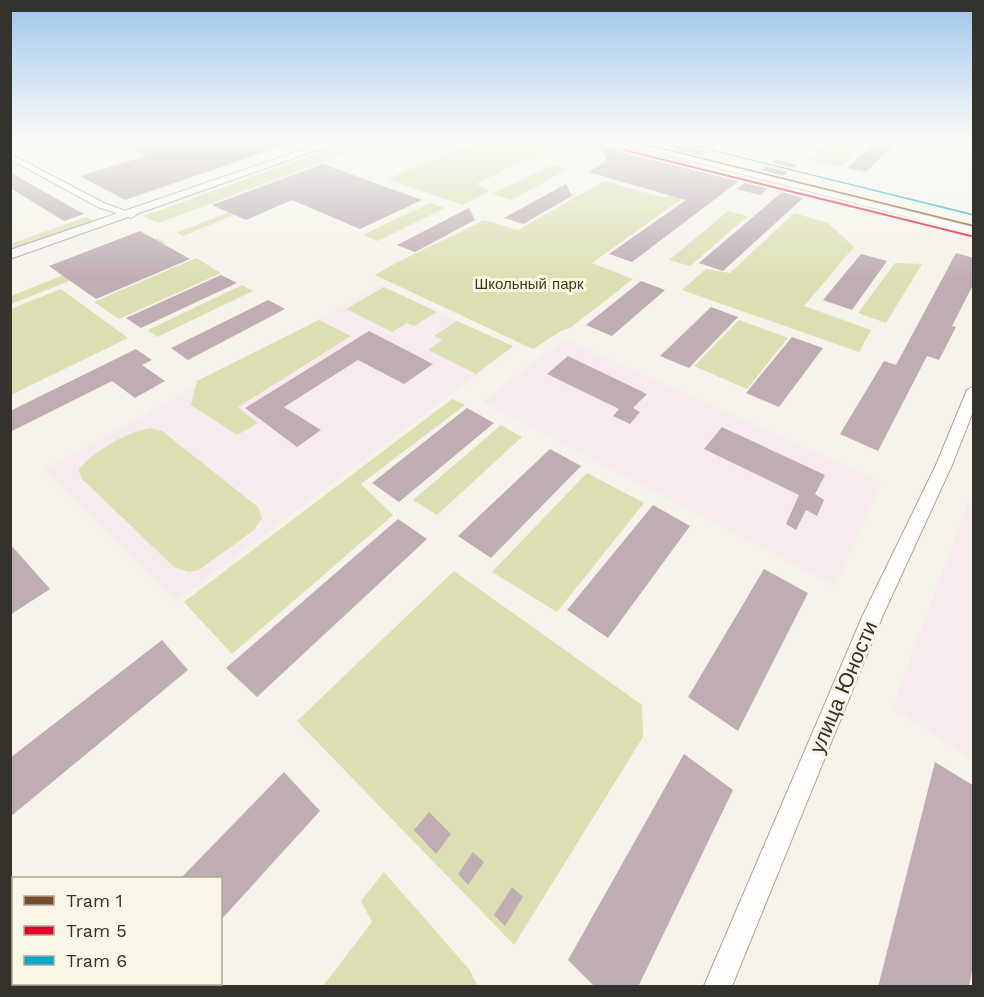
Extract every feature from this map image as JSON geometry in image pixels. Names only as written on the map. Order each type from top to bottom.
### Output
[{"type":"main road","points":[[10,261],[52,243],[209,187]]},
{"type":"main road","points":[[10,255],[52,243]]},
{"type":"street","points":[[67,187],[101,205],[131,214]]},
{"type":"street","points":[[801,187],[974,230]]},
{"type":"street","points":[[837,187],[974,220]]},
{"type":"street","name":"улица Юности","points":[[718,987],[873,615],[944,465],[974,390]]},
{"type":"shaded area","points":[[381,285],[514,347],[176,601],[44,470]]},
{"type":"shaded area","points":[[564,339],[882,482],[835,586],[483,402]]},
{"type":"shaded area","points":[[973,490],[974,760],[892,708]]},
{"type":"green space","points":[[225,187],[256,187],[158,223],[144,216]]},
{"type":"green space","points":[[294,187],[304,187],[183,236],[176,233]]},
{"type":"green space","points":[[409,187],[481,187],[490,191],[463,205]]},
{"type":"green space","points":[[507,187],[536,187],[512,200],[492,194]]},
{"type":"green space","name":"Школьный парк","points":[[594,187],[624,187],[665,198],[681,187],[697,188],[592,263],[633,279],[570,328],[561,331],[533,349],[375,275],[484,220],[518,230]]},
{"type":"green space","points":[[430,203],[445,208],[378,241],[363,235]]},
{"type":"green space","points":[[728,211],[748,216],[690,266],[669,260]]},
{"type":"green space","points":[[794,213],[828,223],[854,247],[804,306],[871,330],[859,352],[682,290],[706,269],[730,273]]},
{"type":"green space","points":[[86,217],[93,221],[11,250],[10,244]]},
{"type":"green space","points":[[157,238],[166,243],[11,304],[11,296]]},
{"type":"green space","points":[[196,258],[221,273],[119,319],[94,302]]},
{"type":"green space","points":[[895,263],[922,264],[886,323],[858,313]]},
{"type":"green space","points":[[242,285],[253,291],[157,337],[148,330]]},
{"type":"green space","points":[[384,287],[437,312],[414,326],[407,323],[392,332],[346,309]]},
{"type":"green space","points":[[61,289],[128,338],[11,395],[11,309]]},
{"type":"green space","points":[[319,320],[351,336],[238,407],[258,423],[237,435],[191,405],[197,381]]},
{"type":"green space","points":[[739,320],[788,338],[747,389],[694,366]]},
{"type":"green space","points":[[457,321],[513,346],[476,374],[428,350],[442,340],[434,336]]},
{"type":"green space","points":[[452,399],[465,405],[361,484],[393,515],[232,654],[184,602]]},
{"type":"green space","points":[[501,425],[522,437],[437,515],[413,500]]},
{"type":"green space","points":[[150,428],[162,431],[258,507],[262,518],[254,530],[199,570],[189,572],[174,567],[81,478],[79,469],[102,449],[121,438]]},
{"type":"green space","points":[[587,473],[644,503],[557,612],[492,572]]},
{"type":"green space","points":[[454,571],[642,705],[643,737],[514,945],[297,721]]},
{"type":"green space","points":[[384,872],[469,969],[478,986],[323,986],[372,922],[361,901]]},
{"type":"building","points":[[36,187],[84,214],[64,221],[10,188]]},
{"type":"building","points":[[100,187],[164,187],[125,200]]},
{"type":"building","points":[[262,187],[385,187],[422,200],[360,229],[292,200],[246,220],[212,205]]},
{"type":"building","points":[[561,187],[567,187],[572,196],[523,224],[504,218]]},
{"type":"building","points":[[639,187],[732,187],[632,262],[609,254],[686,200]]},
{"type":"building","points":[[740,187],[770,187],[760,195],[737,189]]},
{"type":"building","points":[[782,192],[803,198],[723,271],[699,263]]},
{"type":"building","points":[[469,208],[475,220],[415,252],[397,245]]},
{"type":"building","points":[[140,231],[190,259],[96,299],[49,266]]},
{"type":"building","points":[[956,253],[974,258],[974,283],[952,326],[956,327],[939,360],[927,356],[878,451],[840,434],[884,361],[896,365]]},
{"type":"building","points":[[861,254],[887,261],[852,310],[823,300]]},
{"type":"building","points":[[221,275],[237,283],[141,328],[126,318]]},
{"type":"building","points":[[641,281],[665,290],[612,336],[586,325]]},
{"type":"building","points":[[268,300],[285,309],[188,360],[171,348]]},
{"type":"building","points":[[711,307],[738,317],[689,368],[660,356]]},
{"type":"building","points":[[369,331],[433,364],[404,384],[358,360],[284,407],[321,430],[297,447],[245,408]]},
{"type":"building","points":[[792,337],[823,348],[779,407],[746,393]]},
{"type":"building","points":[[136,349],[152,360],[142,365],[165,381],[135,398],[112,381],[10,432],[10,411]]},
{"type":"building","points":[[568,356],[647,394],[633,408],[640,412],[630,424],[613,416],[619,409],[547,374]]},
{"type":"building","points":[[467,408],[494,423],[399,502],[372,483]]},
{"type":"building","points":[[722,427],[825,475],[815,494],[824,500],[817,516],[806,510],[796,530],[786,524],[799,495],[704,449]]},
{"type":"building","points":[[550,449],[581,466],[491,558],[458,536]]},
{"type":"building","points":[[653,505],[690,526],[608,638],[567,610]]},
{"type":"building","points":[[398,519],[427,539],[257,697],[226,668]]},
{"type":"building","points":[[10,544],[50,589],[10,615]]},
{"type":"building","points":[[764,569],[808,593],[738,731],[688,697]]},
{"type":"building","points":[[162,640],[188,670],[10,817],[10,758]]},
{"type":"building","points":[[684,754],[733,790],[638,987],[595,987],[568,960]]},
{"type":"building","points":[[935,762],[974,786],[974,960],[969,987],[878,987]]},
{"type":"building","points":[[284,772],[320,811],[222,919],[222,877],[182,877]]},
{"type":"building","points":[[429,812],[451,834],[436,854],[414,830]]},
{"type":"building","points":[[473,852],[484,862],[468,885],[458,874]]},
{"type":"building","points":[[512,887],[523,897],[505,926],[494,915]]},
{"type":"tram line","name":"5","points":[[772,187],[971,236]]},
{"type":"tram line","name":"1","points":[[815,187],[974,226]]},
{"type":"tram line","name":"6","points":[[859,187],[974,215]]}]
